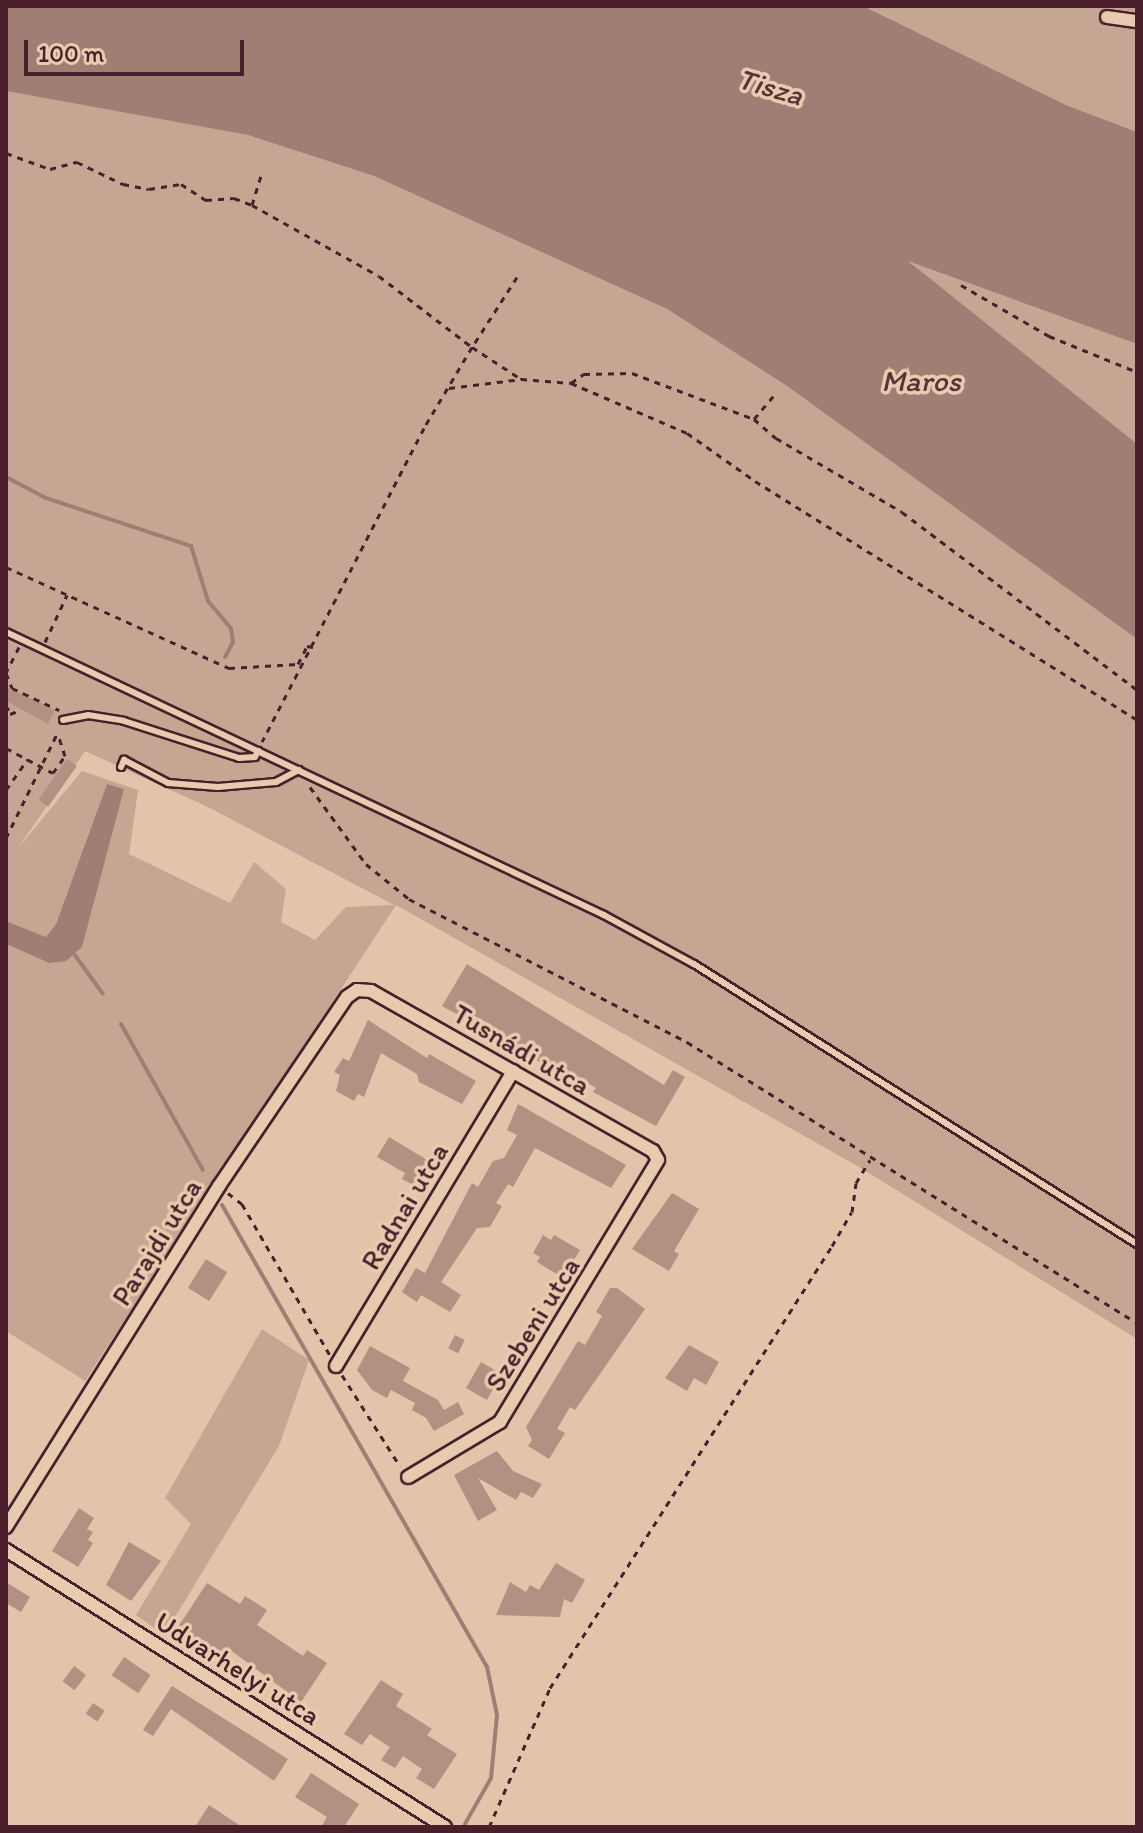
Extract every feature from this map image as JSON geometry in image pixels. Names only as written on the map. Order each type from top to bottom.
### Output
[{"type":"street","points":[[1107,17],[1137,21]]},
{"type":"street","name":"Tusnádi utca","points":[[357,990],[371,991],[513,1071],[653,1151],[658,1160]]},
{"type":"street","name":"Parajdi utca","points":[[6,1527],[219,1186],[347,997],[357,990]]},
{"type":"street","name":"Radnai utca","points":[[336,1366],[513,1071]]},
{"type":"street","name":"Szebeni utca","points":[[408,1477],[500,1422],[658,1160]]},
{"type":"street","name":"Udvarhelyi utca","points":[[6,1550],[445,1827]]},
{"type":"lane","points":[[6,632],[604,915],[694,964],[1137,1244]]},
{"type":"lane","points":[[64,720],[88,715],[124,721],[239,758],[255,757],[258,751]]},
{"type":"lane","points":[[121,767],[124,760],[168,783],[218,787],[276,782],[299,770]]},
{"type":"path","points":[[6,153],[50,169],[77,162],[123,184],[149,189],[181,184],[206,200],[234,198],[252,205],[401,290],[472,347],[521,379]]},
{"type":"path","points":[[252,205],[261,175]]},
{"type":"path","points":[[258,751],[449,388],[517,277]]},
{"type":"path","points":[[961,285],[1049,336],[1137,372]]},
{"type":"path","points":[[571,383],[584,374],[632,373],[754,419],[776,438],[902,512],[1137,690]]},
{"type":"path","points":[[449,388],[521,379],[571,383],[687,433],[755,481],[1137,720]]},
{"type":"path","points":[[754,419],[777,392]]},
{"type":"path","points":[[6,567],[229,668],[298,664],[307,646],[313,647]]},
{"type":"path","points":[[41,649],[67,595]]},
{"type":"path","points":[[6,838],[64,720],[62,712],[12,688],[6,673],[22,640]]},
{"type":"path","points":[[6,722],[10,714],[8,707]]},
{"type":"path","points":[[10,714],[18,711]]},
{"type":"path","points":[[6,748],[53,773],[65,756],[58,732]]},
{"type":"path","points":[[6,790],[27,760]]},
{"type":"path","points":[[299,770],[366,864],[409,899],[687,1042],[871,1160],[1137,1323]]},
{"type":"path","points":[[489,1827],[550,1688],[832,1246],[852,1212],[856,1183],[871,1160]]},
{"type":"path","points":[[219,1186],[242,1204],[336,1366],[408,1477]]},
{"type":"shaded area","points":[[863,6],[1137,6],[1137,132],[1066,105]]},
{"type":"shaded area","points":[[6,91],[249,135],[374,176],[667,309],[787,386],[1137,639],[1137,1339],[859,1167],[396,905],[85,1381],[6,1331],[6,944],[49,963],[124,789],[107,785],[56,924],[46,937],[6,921]],"holes":[[[85,751],[210,808],[394,905],[346,907],[315,940],[281,922],[286,889],[254,862],[230,903],[129,854],[138,790],[82,771],[18,848]]]},
{"type":"shaded area","points":[[906,259],[1137,344],[1137,444],[988,330]]},
{"type":"shaded area","points":[[262,1329],[309,1360],[279,1446],[164,1635],[136,1615],[191,1524],[165,1498]]},
{"type":"water","points":[[6,6],[863,6],[1066,105],[1137,132],[1137,344],[908,261],[1137,444],[1137,639],[787,386],[667,309],[374,176],[248,135],[6,91]]},
{"type":"water","points":[[107,784],[124,789],[82,947],[66,961],[49,963],[6,944],[6,921],[46,937],[56,924]]},
{"type":"building","points":[[6,687],[55,710],[48,724],[6,701]]},
{"type":"building","points":[[67,759],[77,766],[48,807],[38,800]]},
{"type":"building","points":[[467,964],[664,1085],[673,1070],[685,1077],[656,1126],[593,1092],[596,1088],[576,1076],[573,1082],[489,1032],[493,1026],[473,1015],[469,1021],[442,1006]]},
{"type":"building","points":[[368,1020],[427,1058],[429,1054],[476,1081],[462,1104],[419,1082],[417,1074],[381,1053],[364,1097],[358,1094],[354,1101],[336,1091],[340,1075],[334,1072],[343,1058],[349,1061]]},
{"type":"building","points":[[518,1104],[626,1165],[611,1188],[535,1148],[513,1187],[508,1184],[496,1203],[502,1206],[490,1227],[477,1228],[441,1282],[461,1295],[450,1312],[421,1295],[417,1302],[402,1292],[416,1268],[425,1273],[472,1183],[478,1187],[493,1161],[504,1158],[517,1135],[507,1130]]},
{"type":"building","points":[[389,1137],[429,1161],[415,1186],[402,1179],[405,1173],[377,1157]]},
{"type":"building","points":[[672,1193],[699,1209],[674,1251],[679,1254],[669,1271],[632,1249]]},
{"type":"building","points":[[543,1235],[551,1240],[554,1235],[580,1250],[563,1278],[537,1262],[540,1257],[533,1253]]},
{"type":"building","points":[[206,1259],[227,1272],[209,1301],[188,1288]]},
{"type":"building","points":[[610,1288],[617,1288],[645,1309],[575,1410],[570,1407],[557,1429],[565,1433],[549,1459],[528,1446],[532,1440],[526,1427],[578,1341],[585,1345],[602,1316],[596,1312]]},
{"type":"building","points":[[455,1335],[465,1340],[458,1353],[448,1348]]},
{"type":"building","points":[[689,1345],[719,1362],[706,1385],[694,1378],[687,1391],[665,1378]]},
{"type":"building","points":[[370,1346],[410,1368],[403,1381],[438,1400],[444,1410],[458,1402],[464,1414],[434,1431],[426,1418],[412,1410],[415,1403],[391,1390],[387,1398],[372,1390],[357,1370]]},
{"type":"building","points":[[481,1362],[502,1374],[487,1400],[466,1388]]},
{"type":"building","points":[[497,1451],[513,1471],[542,1484],[533,1498],[521,1492],[516,1500],[478,1478],[497,1510],[478,1521],[454,1475]]},
{"type":"building","points":[[79,1508],[94,1518],[87,1529],[93,1532],[88,1540],[93,1543],[78,1567],[52,1551]]},
{"type":"building","points":[[129,1542],[161,1561],[131,1601],[106,1585]]},
{"type":"building","points":[[556,1563],[585,1580],[572,1603],[564,1599],[560,1617],[496,1615],[510,1582],[526,1592],[530,1585],[539,1590]]},
{"type":"building","points":[[6,1582],[30,1597],[21,1612],[6,1603]]},
{"type":"building","points":[[207,1583],[240,1604],[245,1596],[267,1610],[257,1625],[303,1656],[307,1650],[327,1663],[301,1702],[229,1649],[223,1657],[176,1630]]},
{"type":"building","points":[[124,1657],[151,1675],[138,1693],[112,1675]]},
{"type":"building","points":[[74,1666],[86,1675],[75,1690],[63,1681]]},
{"type":"building","points":[[381,1680],[403,1694],[396,1706],[432,1729],[427,1735],[457,1754],[434,1789],[416,1778],[422,1769],[403,1756],[395,1768],[381,1760],[390,1747],[370,1734],[362,1745],[344,1734]]},
{"type":"building","points":[[172,1686],[288,1759],[274,1781],[171,1709],[153,1736],[143,1730]]},
{"type":"building","points":[[93,1703],[105,1711],[97,1722],[86,1714]]},
{"type":"building","points":[[311,1773],[359,1804],[344,1827],[321,1827],[327,1817],[295,1797]]},
{"type":"building","points":[[209,1805],[242,1827],[195,1827]]},
{"type":"waterway","points":[[6,477],[46,498],[191,546],[208,601],[231,628],[233,642],[225,657]]},
{"type":"waterway","points":[[74,954],[103,994]]},
{"type":"waterway","points":[[121,1024],[203,1170]]},
{"type":"waterway","points":[[222,1205],[487,1667],[497,1715],[491,1778],[465,1824]]},
{"type":"water label","name":"Tisza","points":[[770,87]]},
{"type":"water label","name":"Maros","points":[[921,381]]}]
